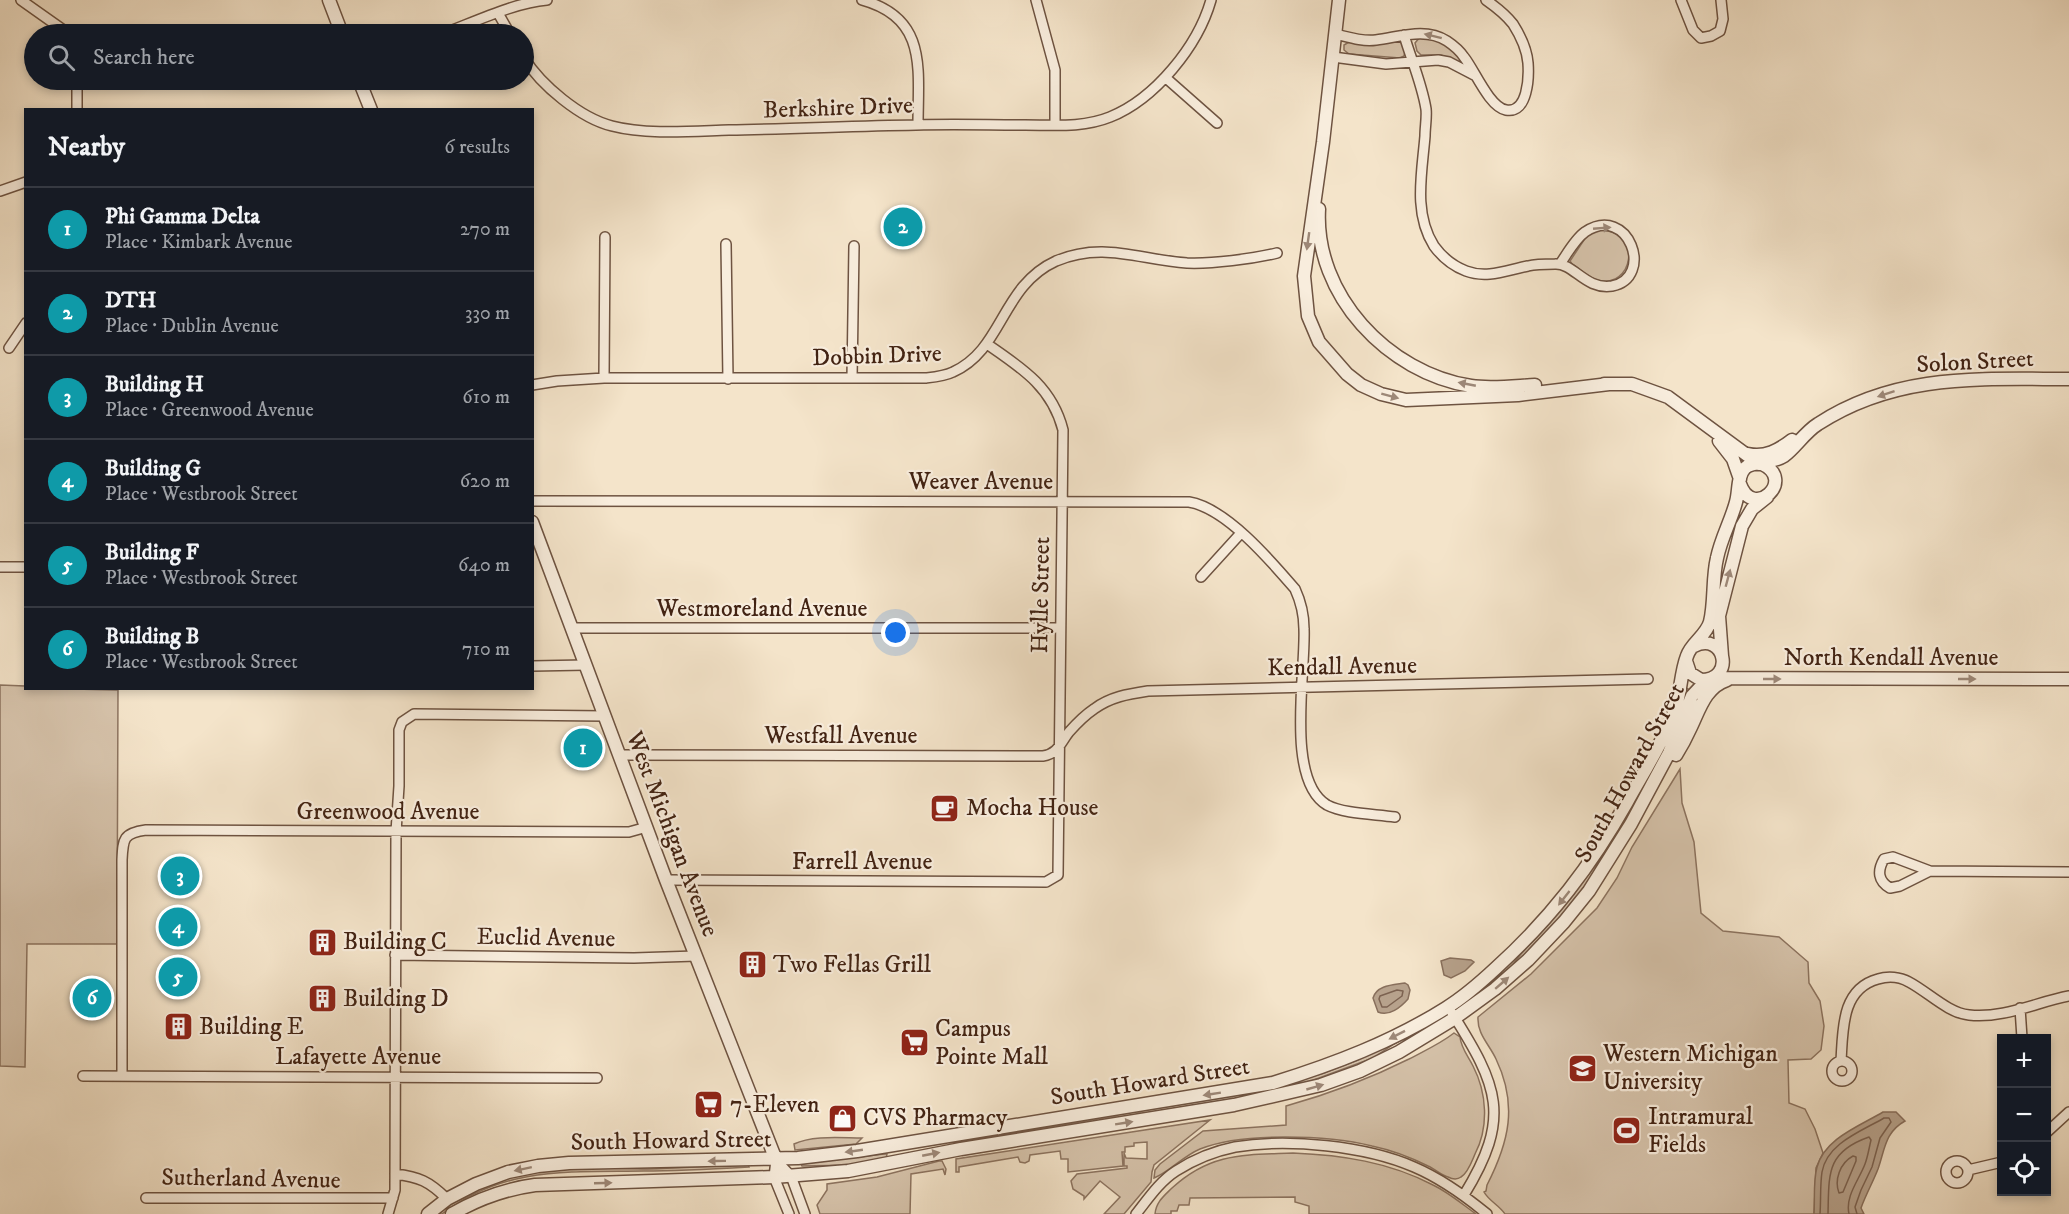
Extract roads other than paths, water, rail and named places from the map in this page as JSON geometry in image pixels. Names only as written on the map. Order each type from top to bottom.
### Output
[{"type":"street","points":[[21,0],[55,24]]},
{"type":"street","points":[[329,0],[338,24]]},
{"type":"street","points":[[470,24],[533,1],[547,0]]},
{"type":"street","points":[[862,0],[890,11],[909,32],[916,55],[918,125]]},
{"type":"street","points":[[1036,0],[1055,70],[1055,125]]},
{"type":"street","name":"Berkshire Drive","points":[[534,71],[591,119],[633,130],[705,131],[918,125],[1078,125],[1111,117],[1135,104],[1166,78],[1184,55],[1208,12],[1211,0]]},
{"type":"street","points":[[1339,0],[1323,142],[1304,276],[1308,316],[1319,342],[1347,374],[1361,386],[1380,394],[1406,400],[1518,395],[1609,384]]},
{"type":"street","points":[[1335,34],[1362,40],[1375,40],[1404,34],[1425,34],[1446,40],[1464,57],[1497,106],[1504,110],[1512,110],[1524,99],[1528,81],[1528,62],[1513,24],[1486,0]]},
{"type":"street","points":[[1681,0],[1693,30],[1701,38],[1720,31],[1723,19],[1721,0]]},
{"type":"street","points":[[498,14],[504,24]]},
{"type":"street","points":[[1404,34],[1426,111],[1420,209],[1426,233],[1442,256],[1466,271],[1491,275],[1530,265],[1560,264],[1600,287],[1614,286],[1626,279],[1634,265],[1634,249],[1627,236],[1615,227],[1597,226],[1583,233],[1560,264]]},
{"type":"street","points":[[1333,57],[1372,64],[1425,60],[1449,62],[1474,75]]},
{"type":"street","points":[[1166,78],[1217,123]]},
{"type":"street","points":[[77,90],[77,108]]},
{"type":"street","points":[[364,90],[370,108]]},
{"type":"street","points":[[1323,142],[1318,221],[1323,252],[1333,280],[1346,304],[1362,325],[1382,345],[1426,372],[1472,386],[1632,384],[1659,393],[1681,405],[1709,428],[1772,471],[1776,482],[1774,488],[1750,510],[1742,526],[1719,616],[1722,669],[1710,679],[1695,678],[1690,673],[1686,661],[1689,650],[1710,622],[1717,557],[1736,502],[1740,482]]},
{"type":"street","points":[[0,191],[24,183]]},
{"type":"street","points":[[604,378],[605,237]]},
{"type":"street","points":[[726,244],[728,379]]},
{"type":"street","points":[[852,378],[855,246]]},
{"type":"street","name":"Dobbin Drive","points":[[534,386],[557,381],[604,378],[926,378],[947,375],[970,361],[987,344],[1016,294],[1032,276],[1059,260],[1101,251],[1189,263],[1259,257],[1277,253]]},
{"type":"street","points":[[9,348],[24,326]]},
{"type":"street","name":"Hylle Street","points":[[987,344],[1029,373],[1056,408],[1063,430],[1059,864],[1056,878]]},
{"type":"street","name":"Solon Street","points":[[1740,482],[1746,468],[1784,455],[1816,425],[1863,402],[1915,384],[1964,379],[2069,379]]},
{"type":"street","points":[[1743,452],[1753,455],[1768,454],[1816,425]]},
{"type":"street","points":[[1709,428],[1733,459],[1746,494],[1750,498],[1762,499],[1767,496]]},
{"type":"street","name":"Weaver Avenue","points":[[534,501],[1198,503],[1216,512],[1241,533],[1295,589],[1299,597],[1305,630],[1301,688],[1304,768],[1310,786],[1328,805],[1336,808],[1395,817]]},
{"type":"street","name":"West Michigan Avenue","points":[[534,527],[666,880],[776,1160],[791,1176],[805,1214]]},
{"type":"street","points":[[1201,577],[1241,533]]},
{"type":"street","points":[[0,567],[24,567]]},
{"type":"street","name":"Westmoreland Avenue","points":[[572,628],[1060,628]]},
{"type":"street","points":[[1694,646],[1711,644],[1722,656]]},
{"type":"street","name":"South Howard Street","points":[[452,1214],[485,1197],[535,1185],[774,1177],[848,1171],[962,1149],[1234,1106],[1309,1088],[1360,1071],[1399,1052],[1452,1012],[1551,914],[1581,876],[1609,833],[1666,731],[1679,697],[1686,661]]},
{"type":"street","points":[[534,666],[586,665]]},
{"type":"street","name":"Kendall Avenue","points":[[1059,749],[1065,737],[1080,720],[1103,703],[1115,697],[1148,691],[1648,679]]},
{"type":"street","name":"South Howard Street","points":[[428,1214],[447,1199],[476,1184],[508,1172],[538,1166],[569,1163],[776,1160],[857,1151],[1273,1083],[1316,1070],[1362,1052],[1452,1012],[1495,989],[1528,960],[1564,922],[1589,891],[1631,824],[1669,753],[1692,696],[1710,679]]},
{"type":"street","name":"North Kendall Avenue","points":[[1710,679],[2069,680]]},
{"type":"street","points":[[1631,824],[1686,738],[1705,698],[1716,684],[1730,679]]},
{"type":"street","points":[[388,1214],[393,1198],[395,1174],[396,832],[399,730],[402,722],[414,714],[445,713],[605,716]]},
{"type":"street","name":"Westfall Avenue","points":[[621,755],[1043,756],[1059,749]]},
{"type":"street","name":"Greenwood Avenue","points":[[122,1076],[122,860],[123,845],[129,834],[146,831],[630,832],[647,827]]},
{"type":"street","points":[[1930,871],[1900,886],[1890,888],[1882,884],[1879,875],[1884,859],[1893,857],[1930,871],[2069,872]]},
{"type":"street","name":"Farrell Avenue","points":[[666,880],[1046,882],[1056,878]]},
{"type":"street","name":"Euclid Avenue","points":[[395,955],[625,958],[696,956]]},
{"type":"street","points":[[1841,1061],[1845,1016],[1850,1001],[1869,982],[1884,977],[1907,981],[1954,1010],[1967,1015],[2004,1012],[2069,996]]},
{"type":"street","points":[[2020,1008],[2022,1034]]},
{"type":"street","points":[[1452,1012],[1487,1076],[1494,1108],[1491,1135],[1485,1158],[1464,1195]]},
{"type":"street","name":"Lafayette Avenue","points":[[83,1076],[597,1078]]},
{"type":"street","points":[[2051,1128],[2069,1112]]},
{"type":"street","points":[[1136,1214],[1166,1179],[1192,1162],[1235,1148],[1281,1144],[1336,1147],[1386,1157],[1436,1178],[1464,1195],[1487,1214]]},
{"type":"street","points":[[892,1145],[895,1162]]},
{"type":"street","name":"West Michigan Avenue","points":[[776,1160],[774,1177],[789,1214]]},
{"type":"street","points":[[1968,1170],[1997,1163]]},
{"type":"street","points":[[395,1174],[425,1180],[447,1199]]},
{"type":"street","name":"Sutherland Avenue","points":[[146,1198],[355,1200],[393,1198]]},
{"type":"water","points":[[1450,958],[1474,962],[1465,971],[1451,978],[1444,975],[1441,961]]},
{"type":"water","points":[[1405,983],[1410,990],[1408,999],[1390,1012],[1378,1012],[1373,998],[1378,990],[1386,986]]},
{"type":"water","points":[[1883,1112],[1896,1112],[1905,1121],[1893,1130],[1887,1142],[1861,1208],[1864,1214],[1814,1214],[1817,1167],[1827,1148],[1844,1134]]},
{"type":"place","name":"DTH","points":[[903,227]]},
{"type":"place","name":"Phi Gamma Delta","points":[[583,748]]},
{"type":"place","name":"Mocha House","points":[[945,808]]},
{"type":"place","name":"Building H","points":[[180,876]]},
{"type":"place","name":"Building G","points":[[178,927]]},
{"type":"place","name":"Building C","points":[[322,942]]},
{"type":"place","name":"Two Fellas Grill","points":[[752,965]]},
{"type":"place","name":"Building F","points":[[178,977]]},
{"type":"place","name":"Building B","points":[[92,998]]},
{"type":"place","name":"Building D","points":[[322,999]]},
{"type":"place","name":"Building E","points":[[178,1027]]},
{"type":"place","name":"Campus Pointe Mall","points":[[914,1043]]},
{"type":"place","name":"Western Michigan University","points":[[1582,1068]]},
{"type":"place","name":"7-Eleven","points":[[709,1105]]},
{"type":"place","name":"CVS Pharmacy","points":[[842,1118]]},
{"type":"place","name":"Intramural Fields","points":[[1627,1131]]}]
